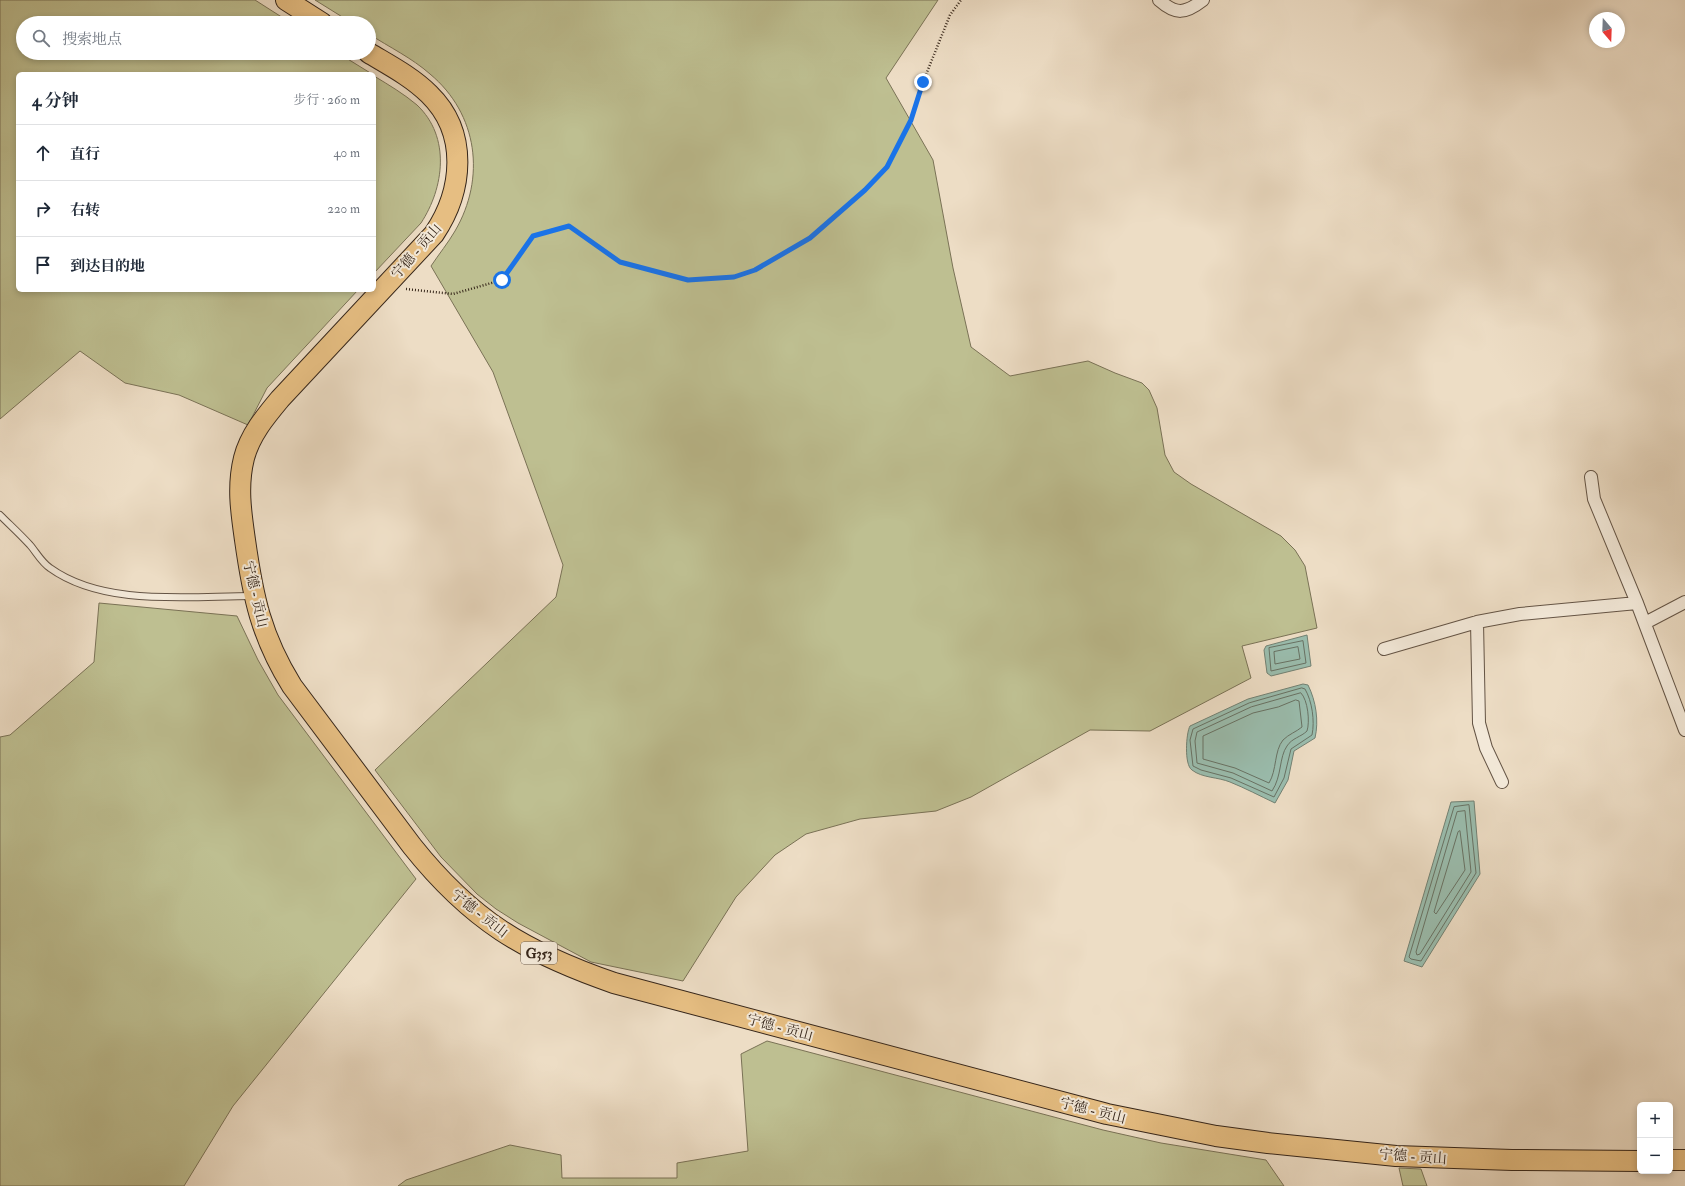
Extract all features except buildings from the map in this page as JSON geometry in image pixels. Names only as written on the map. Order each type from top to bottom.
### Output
[{"type":"highway","points":[[286,0],[311,16]]},
{"type":"highway","name":"宁德 - 贡山","points":[[376,57],[409,78],[430,95],[449,123],[456,143],[458,157],[456,185],[452,199],[434,234],[280,399],[263,420],[249,444],[241,471],[239,496],[254,596],[265,635],[273,653],[292,686],[429,868],[453,893],[487,922],[533,950],[559,962],[614,983],[1114,1115],[1216,1136],[1268,1144],[1396,1156],[1512,1160],[1637,1161]]},
{"type":"highway","points":[[1673,1160],[1685,1160]]},
{"type":"street","points":[[1159,0],[1168,8],[1177,12],[1192,8],[1203,0]]},
{"type":"street","points":[[1591,477],[1594,499],[1638,603],[1685,730]]},
{"type":"street","points":[[1645,623],[1685,602]]},
{"type":"street","points":[[1384,649],[1476,622],[1520,614],[1638,603]]},
{"type":"street","points":[[1476,622],[1479,723],[1486,748],[1502,782]]},
{"type":"lane","points":[[0,515],[18,532],[49,567],[92,588],[108,592],[140,596],[254,596]]},
{"type":"path","points":[[385,286],[453,294],[502,280],[533,236],[569,226],[620,262],[688,280],[734,277],[755,270],[810,238],[865,190],[887,167],[911,120],[923,82],[936,49],[950,15],[960,0]]},
{"type":"shaded area","points":[[0,0],[255,0],[280,16],[16,16],[16,60],[349,60],[369,72],[16,72],[16,292],[356,292],[267,388],[248,425],[179,395],[125,383],[80,351],[0,419]]},
{"type":"shaded area","points":[[315,0],[938,0],[886,78],[933,160],[953,268],[971,347],[1010,376],[1088,361],[1142,383],[1149,390],[1157,408],[1165,455],[1174,472],[1191,484],[1281,536],[1295,550],[1305,566],[1317,628],[1242,646],[1251,678],[1150,731],[1090,730],[971,797],[936,811],[860,819],[806,834],[775,855],[736,897],[683,981],[591,962],[518,923],[496,909],[477,894],[441,857],[375,770],[556,597],[563,565],[493,372],[431,266],[455,231],[465,211],[471,190],[473,169],[472,148],[467,127],[459,108],[446,90],[430,74],[408,58],[376,38],[376,16],[341,16]]},
{"type":"shaded area","points":[[376,77],[417,105],[428,118],[435,132],[439,147],[439,179],[429,209],[421,223],[376,271]]},
{"type":"shaded area","points":[[99,603],[237,616],[258,660],[278,695],[416,879],[233,1106],[184,1186],[0,1186],[0,737],[10,735],[94,662]]},
{"type":"shaded area","points":[[767,1041],[1103,1130],[1161,1143],[1266,1160],[1284,1186],[398,1186],[406,1180],[510,1145],[561,1155],[562,1178],[677,1178],[677,1163],[748,1151],[741,1054]]},
{"type":"shaded area","points":[[1399,1168],[1421,1169],[1427,1186],[1403,1186]]},
{"type":"water","points":[[1307,635],[1311,666],[1271,676],[1267,673],[1264,650],[1266,646]]},
{"type":"water","points":[[1303,684],[1308,685],[1315,704],[1317,725],[1315,738],[1294,751],[1288,780],[1275,803],[1225,780],[1200,775],[1189,767],[1186,749],[1190,726],[1248,699]]},
{"type":"water","points":[[1474,801],[1480,874],[1422,967],[1404,961],[1451,802]]},
{"type":"route","points":[[502,280],[533,236],[569,226],[620,262],[688,280],[734,277],[755,270],[810,238],[865,190],[887,167],[911,120],[923,82]]}]
